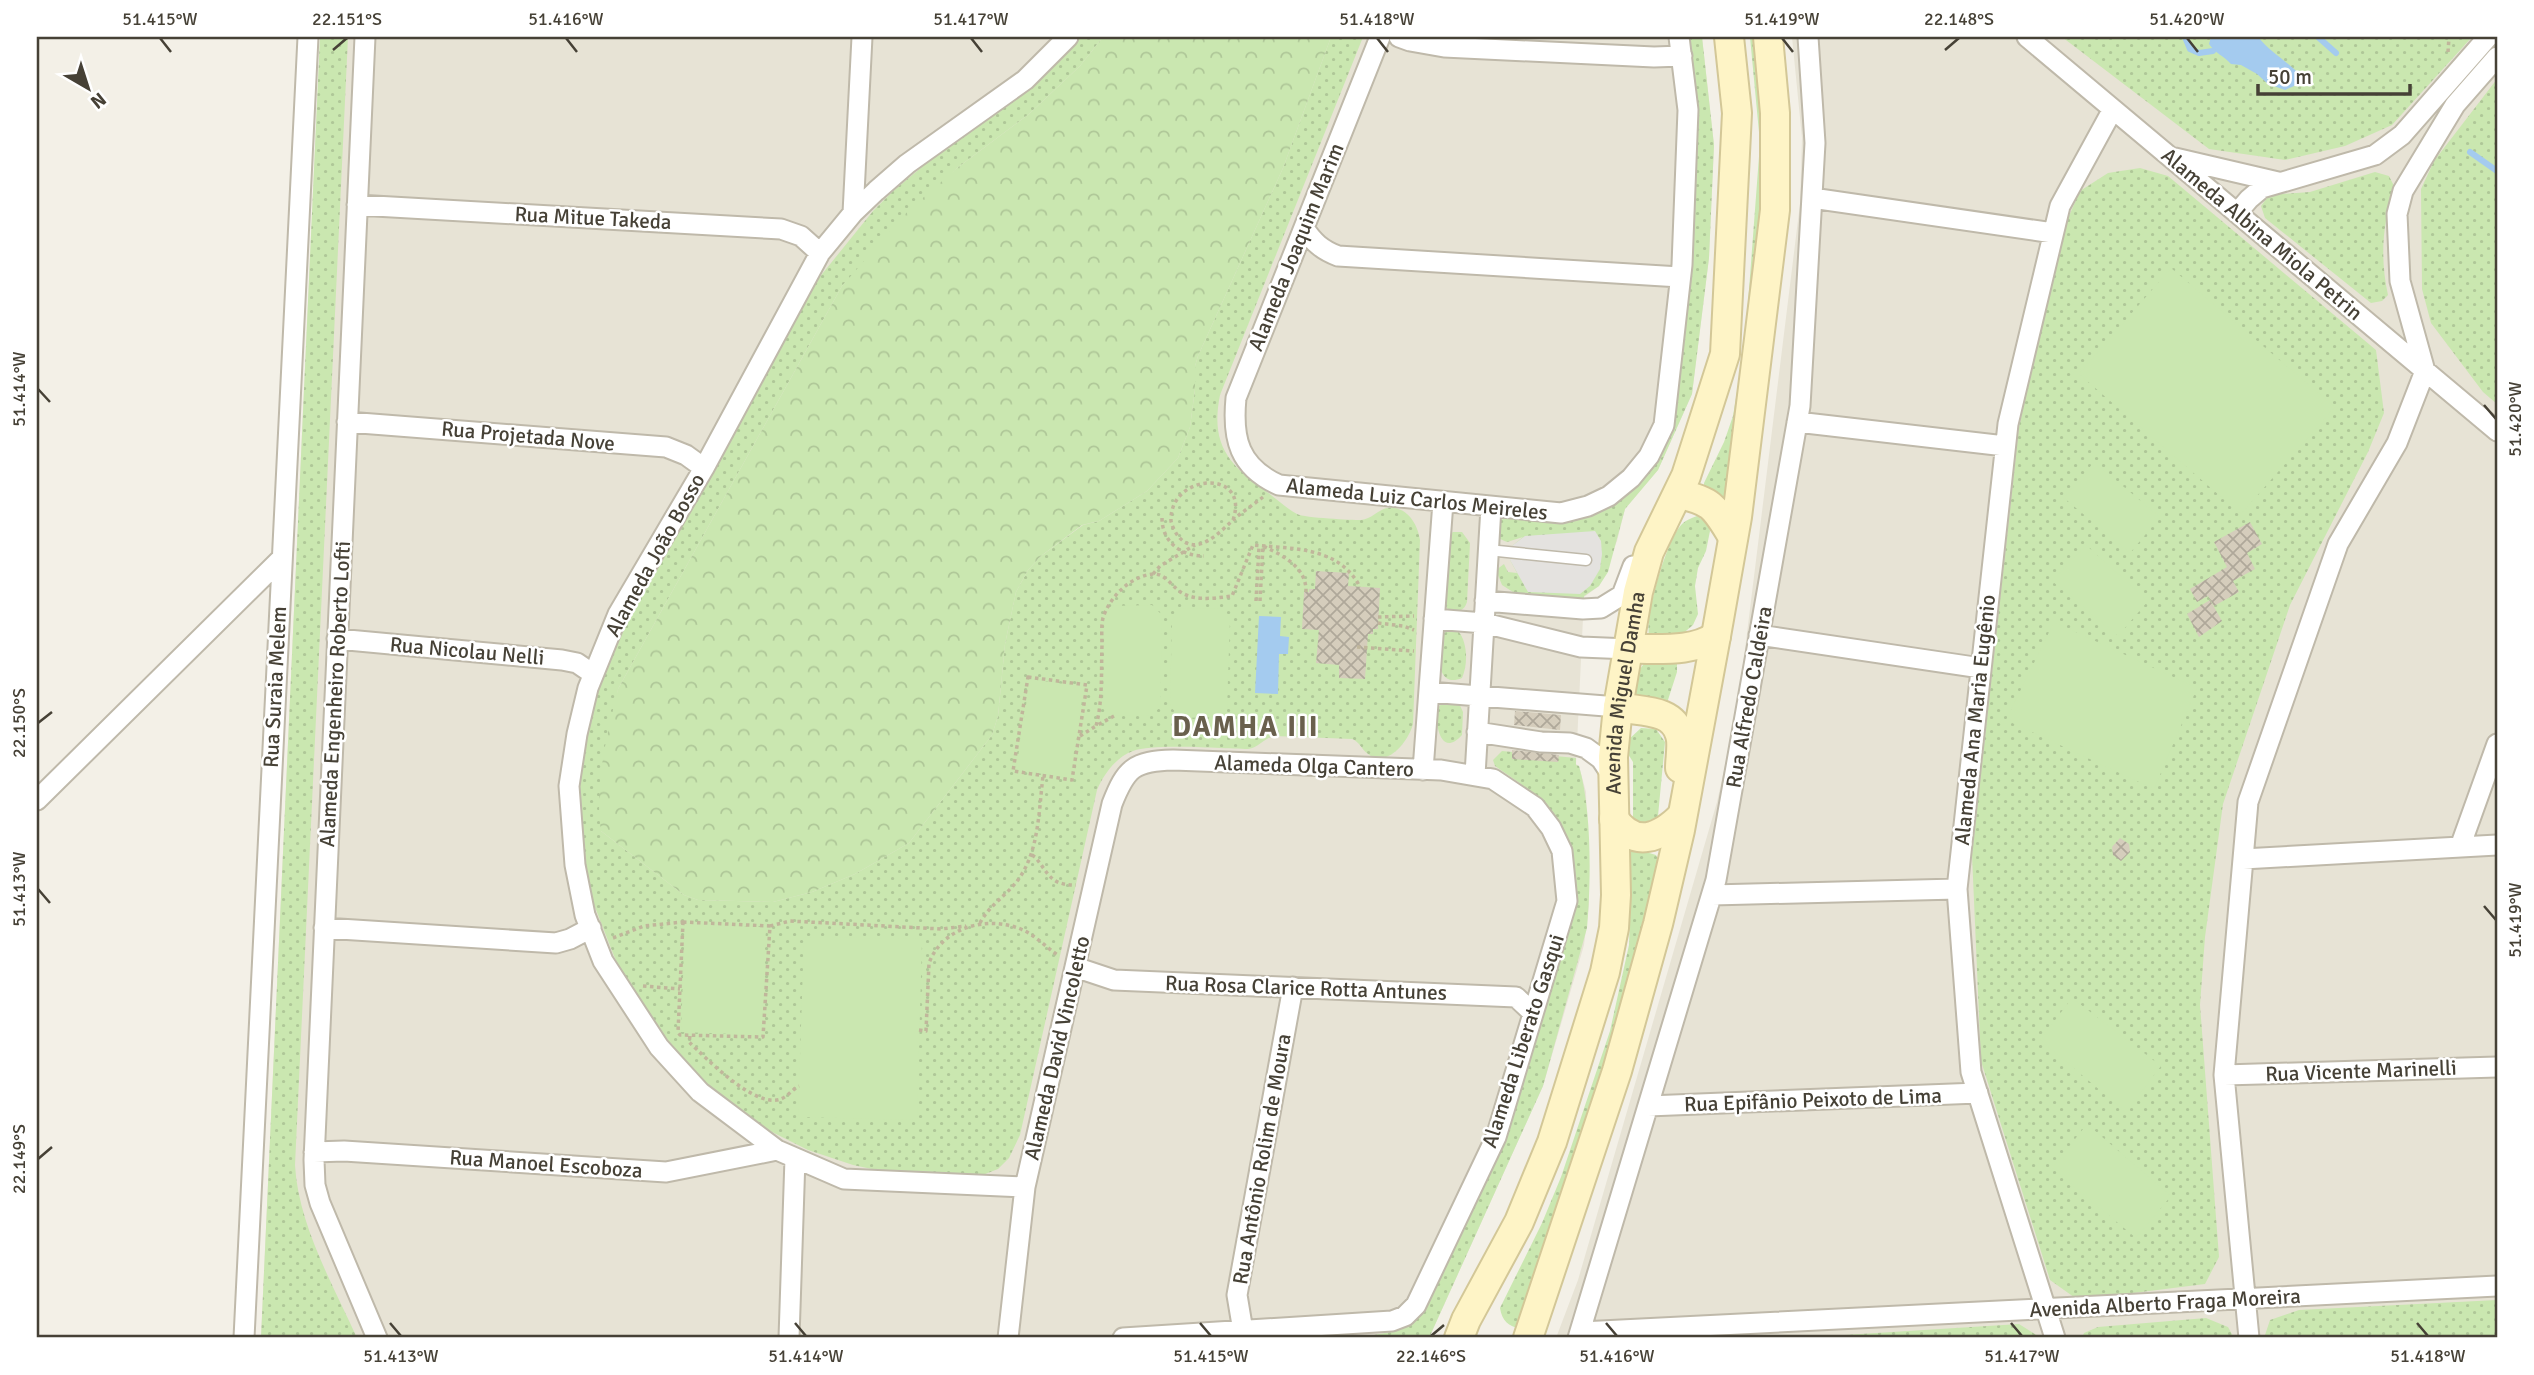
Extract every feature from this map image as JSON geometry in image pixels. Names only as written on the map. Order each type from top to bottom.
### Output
[{"type":"street","name":"Rua Suraia Melem","points":[[244,1338],[308,37]]},
{"type":"street","name":"Alameda Engenheiro Roberto Lofti","points":[[365,37],[314,1152],[315,1185],[320,1203],[377,1338]]},
{"type":"street","points":[[853,213],[862,37]]},
{"type":"street","name":"Alameda João Bosso","points":[[1025,1187],[844,1179],[777,1150],[700,1092],[659,1047],[603,961],[585,915],[575,864],[569,786],[577,734],[593,674],[618,614],[704,468],[820,253],[853,213],[907,164],[1025,80],[1068,37]]},
{"type":"street","name":"Alameda Joaquim Marim","points":[[1245,460],[1237,442],[1233,422],[1236,398],[1380,37]]},
{"type":"street","points":[[1399,37],[1444,47],[1654,57],[1680,46]]},
{"type":"street","name":"Avenida Miguel Damha","points":[[1466,1336],[1519,1222],[1552,1142],[1605,972],[1614,928],[1616,895],[1613,757],[1618,707],[1639,592],[1649,552],[1670,506],[1679,494],[1726,354],[1737,113],[1729,37]]},
{"type":"street","points":[[1528,1338],[1617,1071],[1658,924],[1716,636],[1733,537],[1775,210],[1774,113],[1768,37]]},
{"type":"street","name":"Rua Alfredo Caldeira","points":[[1579,1335],[1712,895],[1797,422],[1815,143],[1808,37]]},
{"type":"street","name":"Alameda Albina Miola Petrin","points":[[2027,37],[2497,431]]},
{"type":"street","points":[[2237,214],[2249,198],[2262,188],[2375,155],[2402,135],[2488,37]]},
{"type":"street","name":"Alameda Luiz Carlos Meireles","points":[[1245,460],[1262,478],[1279,485],[1561,513],[1588,506],[1609,496],[1631,478],[1649,456],[1664,425],[1680,277],[1688,110],[1680,46]]},
{"type":"street","points":[[2249,1338],[2224,1074],[2248,802],[2337,544],[2397,443],[2425,370],[2400,281],[2397,214],[2403,191],[2455,105],[2497,57]]},
{"type":"street","name":"Alameda Ana Maria Eugênio","points":[[2055,1338],[1971,1072],[1957,889],[2008,424],[2060,206],[2113,109]]},
{"type":"street","points":[[2169,156],[2283,183]]},
{"type":"street","points":[[1812,198],[2053,233]]},
{"type":"street","name":"Rua Mitue Takeda","points":[[357,205],[781,229],[801,236],[820,253]]},
{"type":"street","points":[[1304,228],[1312,240],[1325,251],[1338,256],[1680,277]]},
{"type":"street","name":"Rua Projetada Nove","points":[[347,422],[666,447],[686,455],[704,468]]},
{"type":"street","points":[[1797,422],[2005,446]]},
{"type":"street","points":[[1485,601],[1583,609],[1601,608],[1613,602],[1622,595],[1651,518],[1657,510],[1679,494],[1703,500],[1711,505],[1733,537]]},
{"type":"street","points":[[1423,770],[1443,502]]},
{"type":"street","points":[[1484,777],[1477,732],[1491,507]]},
{"type":"street","points":[[37,800],[281,559]]},
{"type":"street","points":[[1434,623],[1484,623],[1581,647],[1629,649],[1692,646],[1716,636]]},
{"type":"street","points":[[1759,635],[1981,668]]},
{"type":"street","name":"Rua Nicolau Nelli","points":[[338,639],[562,660],[577,663],[593,674]]},
{"type":"street","points":[[1429,692],[1618,707],[1666,716],[1678,729],[1681,737],[1679,795],[1682,814],[1671,827],[1647,838],[1630,835],[1621,829],[1614,819]]},
{"type":"street","points":[[1477,732],[1541,742],[1570,743],[1586,748],[1601,759],[1613,777]]},
{"type":"street","points":[[2460,847],[2497,744]]},
{"type":"street","name":"Alameda Olga Cantero","points":[[1135,766],[1154,760],[1173,760],[1423,770],[1484,777]]},
{"type":"street","name":"Alameda David Vincoletto","points":[[1008,1338],[1025,1187],[1112,804],[1120,782],[1135,766]]},
{"type":"street","name":"Alameda Liberato Gasqui","points":[[1243,1331],[1392,1321],[1405,1316],[1416,1305],[1496,1137],[1567,901],[1562,851],[1551,828],[1535,807],[1484,777]]},
{"type":"street","points":[[2243,859],[2497,845]]},
{"type":"street","points":[[1712,895],[1957,889]]},
{"type":"street","points":[[324,928],[556,943],[594,936]]},
{"type":"street","name":"Rua Rosa Clarice Rotta Antunes","points":[[1075,967],[1114,980],[1516,997],[1534,1013]]},
{"type":"street","name":"Rua Antônio Rolim de Moura","points":[[1243,1331],[1237,1295],[1293,988]]},
{"type":"street","name":"Rua Vicente Marinelli","points":[[2224,1074],[2497,1067]]},
{"type":"street","name":"Rua Epifânio Peixoto de Lima","points":[[1648,1107],[1978,1093]]},
{"type":"street","name":"Rua Manoel Escoboza","points":[[314,1152],[344,1151],[666,1172],[777,1150]]},
{"type":"street","points":[[789,1338],[795,1157]]},
{"type":"street","name":"Avenida Alberto Fraga Moreira","points":[[1579,1335],[2497,1286]]},
{"type":"street","points":[[1123,1338],[1243,1331]]},
{"type":"lane","points":[[1488,550],[1586,560]]},
{"type":"path","points":[[1197,544],[1184,542],[1171,524],[1174,506],[1184,491],[1200,483],[1222,485],[1230,490],[1235,501],[1236,512],[1233,520]]},
{"type":"path","points":[[1096,726],[1100,708],[1103,618],[1115,598],[1130,581],[1153,574],[1182,552],[1218,535],[1279,485]]},
{"type":"path","points":[[1161,519],[1166,534],[1175,547],[1192,556],[1204,556]]},
{"type":"path","points":[[1153,574],[1161,576],[1178,591],[1191,597],[1232,596],[1253,545],[1322,554],[1354,575],[1360,587]]},
{"type":"path","points":[[1261,546],[1290,559],[1307,584],[1306,592]]},
{"type":"path","points":[[1258,601],[1261,546]]},
{"type":"path","points":[[1378,617],[1434,623]]},
{"type":"path","points":[[1378,624],[1404,626],[1434,623]]},
{"type":"path","points":[[1028,677],[1087,685],[1072,780],[1043,776],[1013,771],[1028,677]]},
{"type":"path","points":[[1079,736],[1114,716]]},
{"type":"path","points":[[980,923],[984,915],[1020,878],[1032,855],[1043,776]]},
{"type":"path","points":[[1032,855],[1053,880],[1061,885],[1093,884]]},
{"type":"path","points":[[594,936],[644,926],[683,922],[770,926],[790,921],[941,929],[980,923],[1013,927],[1027,932],[1075,967]]},
{"type":"path","points":[[683,922],[678,1032],[680,1035],[690,1036],[763,1037],[770,926]]},
{"type":"path","points":[[919,1030],[926,1031],[929,963],[932,956],[941,944],[968,926]]},
{"type":"path","points":[[690,1036],[689,1042],[755,1096],[781,1099],[799,1086]]},
{"type":"shaded area","points":[[320,37],[1702,37],[1714,145],[1709,258],[1692,394],[1658,470],[1625,509],[1617,541],[1599,586],[1584,597],[1576,764],[1579,766],[1586,792],[1589,905],[1584,945],[1543,1086],[1429,1338],[261,1338]]},
{"type":"shaded area","points":[[1792,37],[2497,37],[2497,1338],[1556,1338],[1578,1280],[1717,802],[1738,706],[1800,204],[1802,138]]},
{"type":"shaded area","points":[[1595,531],[1601,541],[1602,554],[1600,569],[1590,586],[1580,594],[1528,592],[1510,560],[1513,545],[1525,536]]},
{"type":"green space","points":[[320,37],[348,37],[295,1165],[310,1232],[357,1338],[261,1338]]},
{"type":"green space","points":[[1077,37],[1103,37],[1080,66],[1029,114],[957,168],[842,286],[618,689],[601,831],[684,895],[698,900],[773,902],[812,892],[855,874],[909,843],[992,735],[998,716],[1005,644],[1016,592],[1028,570],[1041,556],[1083,525],[1099,521],[1147,491],[1178,458],[1190,427],[1198,356],[1283,168],[1331,37],[1363,37],[1220,395],[1218,427],[1220,441],[1233,463],[1297,514],[1361,520],[1381,510],[1395,508],[1405,512],[1412,520],[1420,540],[1413,724],[1407,738],[1396,751],[1383,758],[1368,754],[1352,739],[1275,736],[1248,749],[1157,747],[1133,751],[1121,757],[1107,772],[1097,790],[1020,1135],[1009,1158],[998,1169],[980,1176],[881,1171],[808,1150],[758,1125],[705,1083],[676,1051],[623,976],[591,897],[584,869],[578,790],[588,710],[619,629],[814,284],[873,211],[892,192]]},
{"type":"green space","points":[[1103,37],[1331,37],[1283,168],[1198,356],[1190,427],[1178,458],[1147,491],[1099,521],[1082,525],[1041,556],[1028,570],[1016,592],[1005,644],[998,716],[992,735],[909,843],[855,874],[812,892],[773,902],[698,900],[684,895],[601,831],[600,778],[618,689],[842,286],[908,211],[957,168],[1029,114],[1080,66]]},
{"type":"green space","points":[[1686,37],[1702,37],[1714,145],[1709,258],[1692,394],[1658,470],[1625,509],[1608,572],[1599,586],[1584,596],[1584,600],[1516,594],[1502,585],[1496,570],[1504,564],[1508,572],[1517,573],[1510,560],[1513,545],[1523,537],[1507,542],[1500,539],[1497,529],[1500,520],[1510,517],[1562,521],[1582,518],[1607,506],[1644,476],[1689,273],[1695,144]]},
{"type":"green space","points":[[1750,37],[1762,37],[1771,137],[1729,508],[1704,488],[1704,483],[1733,416],[1745,343],[1760,143]]},
{"type":"green space","points":[[2062,37],[2472,37],[2392,125],[2345,146],[2285,160],[2209,149]]},
{"type":"green space","points":[[2497,79],[2497,404],[2483,392],[2431,323],[2422,289],[2421,189],[2434,161]]},
{"type":"green space","points":[[2140,168],[2168,176],[2376,350],[2384,413],[2368,452],[2290,605],[2223,804],[2205,937],[2200,1005],[2219,1257],[2205,1284],[2078,1300],[2050,1280],[1981,1061],[1972,855],[2019,427],[2061,234],[2080,191],[2108,173]]},
{"type":"green space","points":[[2375,172],[2389,176],[2395,188],[2387,214],[2384,241],[2388,295],[2382,301],[2371,303],[2265,218],[2261,206],[2269,195],[2310,192]]},
{"type":"green space","points":[[2171,268],[2335,407],[2241,514],[2079,374]]},
{"type":"green space","points":[[2094,462],[2160,517],[2130,553],[2064,498]]},
{"type":"green space","points":[[1697,516],[1708,524],[1710,531],[1695,586],[1698,614],[1693,625],[1680,636],[1649,636],[1650,611],[1670,545],[1682,524]]},
{"type":"green space","points":[[1462,532],[1470,543],[1467,602],[1461,610],[1450,611],[1442,603],[1448,535]]},
{"type":"green space","points":[[2086,545],[2148,601],[2118,636],[2052,581]]},
{"type":"green space","points":[[1152,605],[1162,615],[1160,707],[1152,715],[1114,716],[1103,704],[1105,619],[1112,606]]},
{"type":"green space","points":[[1219,608],[1230,617],[1227,709],[1219,717],[1181,718],[1170,706],[1172,621],[1179,609]]},
{"type":"green space","points":[[2054,622],[2197,688],[2154,789],[2006,720]]},
{"type":"green space","points":[[1450,630],[1458,631],[1464,641],[1466,654],[1462,678],[1456,680],[1450,680],[1443,675],[1439,660],[1440,639]]},
{"type":"green space","points":[[1649,659],[1677,662],[1677,672],[1667,703],[1637,699],[1637,677]]},
{"type":"green space","points":[[1030,679],[1084,687],[1070,778],[1016,770]]},
{"type":"green space","points":[[1445,700],[1458,701],[1463,712],[1462,735],[1449,743],[1441,737],[1436,717],[1436,710]]},
{"type":"green space","points":[[1641,728],[1656,729],[1665,742],[1658,816],[1646,825],[1633,817],[1633,762],[1628,754],[1627,741]]},
{"type":"green space","points":[[1502,751],[1576,758],[1586,804],[1590,868],[1587,928],[1543,1086],[1429,1338],[1307,1338],[1387,1332],[1408,1323],[1425,1301],[1572,905],[1551,813],[1521,784],[1495,766],[1493,760]]},
{"type":"green space","points":[[1636,849],[1656,855],[1661,865],[1654,916],[1521,1329],[1506,1322],[1500,1308],[1542,1223],[1561,1177],[1610,1031],[1629,945],[1629,858],[1631,851]]},
{"type":"green space","points":[[685,924],[766,927],[761,1035],[681,1032]]},
{"type":"green space","points":[[804,937],[922,939],[917,1120],[798,1117]]},
{"type":"green space","points":[[2072,998],[2161,1066],[2126,1112],[2040,1040]]},
{"type":"green space","points":[[2087,1124],[2171,1196],[2136,1238],[2052,1168]]},
{"type":"green space","points":[[2497,1300],[2497,1338],[2264,1338],[2270,1320],[2299,1310]]},
{"type":"green space","points":[[2206,1318],[2228,1327],[2234,1338],[2082,1338],[2084,1333],[2098,1327]]},
{"type":"green space","points":[[2019,1324],[2041,1338],[1797,1338]]},
{"type":"water","points":[[2211,37],[2258,37],[2300,75],[2294,86],[2285,90],[2268,84],[2241,65],[2231,64],[2214,50],[2209,44]]},
{"type":"water","points":[[1259,616],[1281,617],[1280,636],[1289,637],[1288,654],[1279,654],[1278,694],[1255,693]]},
{"type":"building","points":[[2250,522],[2262,544],[2247,553],[2255,569],[2233,581],[2239,592],[2214,606],[2208,596],[2197,602],[2190,589],[2227,567],[2214,542]]},
{"type":"building","points":[[1316,571],[1349,573],[1348,586],[1380,588],[1378,629],[1373,629],[1373,634],[1368,634],[1365,679],[1339,678],[1339,665],[1316,663],[1319,630],[1302,629],[1304,592],[1315,589]]},
{"type":"building","points":[[2210,600],[2222,621],[2199,637],[2187,614]]},
{"type":"building","points":[[1515,711],[1561,715],[1560,730],[1514,725]]},
{"type":"building","points":[[1512,750],[1559,755],[1558,762],[1512,759]]},
{"type":"building","points":[[2120,838],[2129,844],[2130,852],[2121,861],[2113,855],[2112,847]]},
{"type":"waterway","points":[[2185,37],[2190,49],[2199,53],[2213,51]]},
{"type":"waterway","points":[[2318,37],[2336,53]]},
{"type":"waterway","points":[[2470,152],[2497,171]]},
{"type":"district","name":"DAMHA III","points":[[1246,727]]}]
